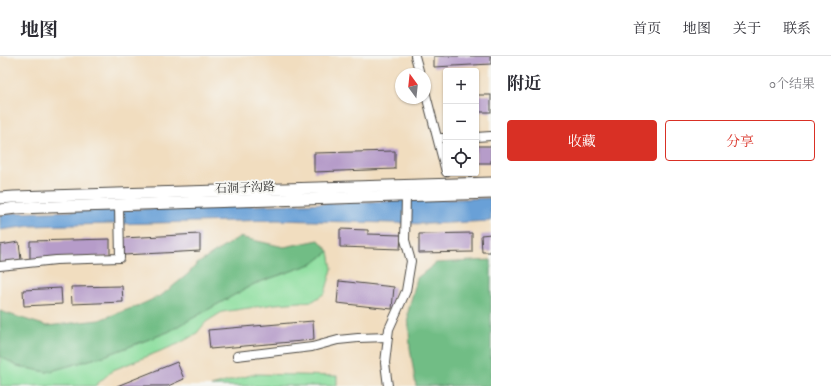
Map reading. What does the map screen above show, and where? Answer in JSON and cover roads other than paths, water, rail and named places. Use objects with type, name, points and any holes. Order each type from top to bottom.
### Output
[{"type":"main road","name":"石洞子沟路","points":[[0,198],[447,176],[491,182]]},
{"type":"main road","name":"石洞子沟路","points":[[0,210],[16,208],[119,207],[406,198],[491,193]]},
{"type":"street","points":[[415,56],[418,68]]},
{"type":"street","points":[[430,104],[442,138]]},
{"type":"street","points":[[479,137],[491,136]]},
{"type":"street","points":[[388,386],[385,363],[389,329],[406,291],[411,261],[404,240],[406,198]]},
{"type":"street","points":[[0,266],[56,260],[120,258],[119,207]]},
{"type":"street","points":[[237,356],[312,346],[338,340],[388,337]]},
{"type":"water","points":[[491,198],[491,221],[427,224],[277,220],[30,226],[0,230],[0,215],[14,213]]}]
